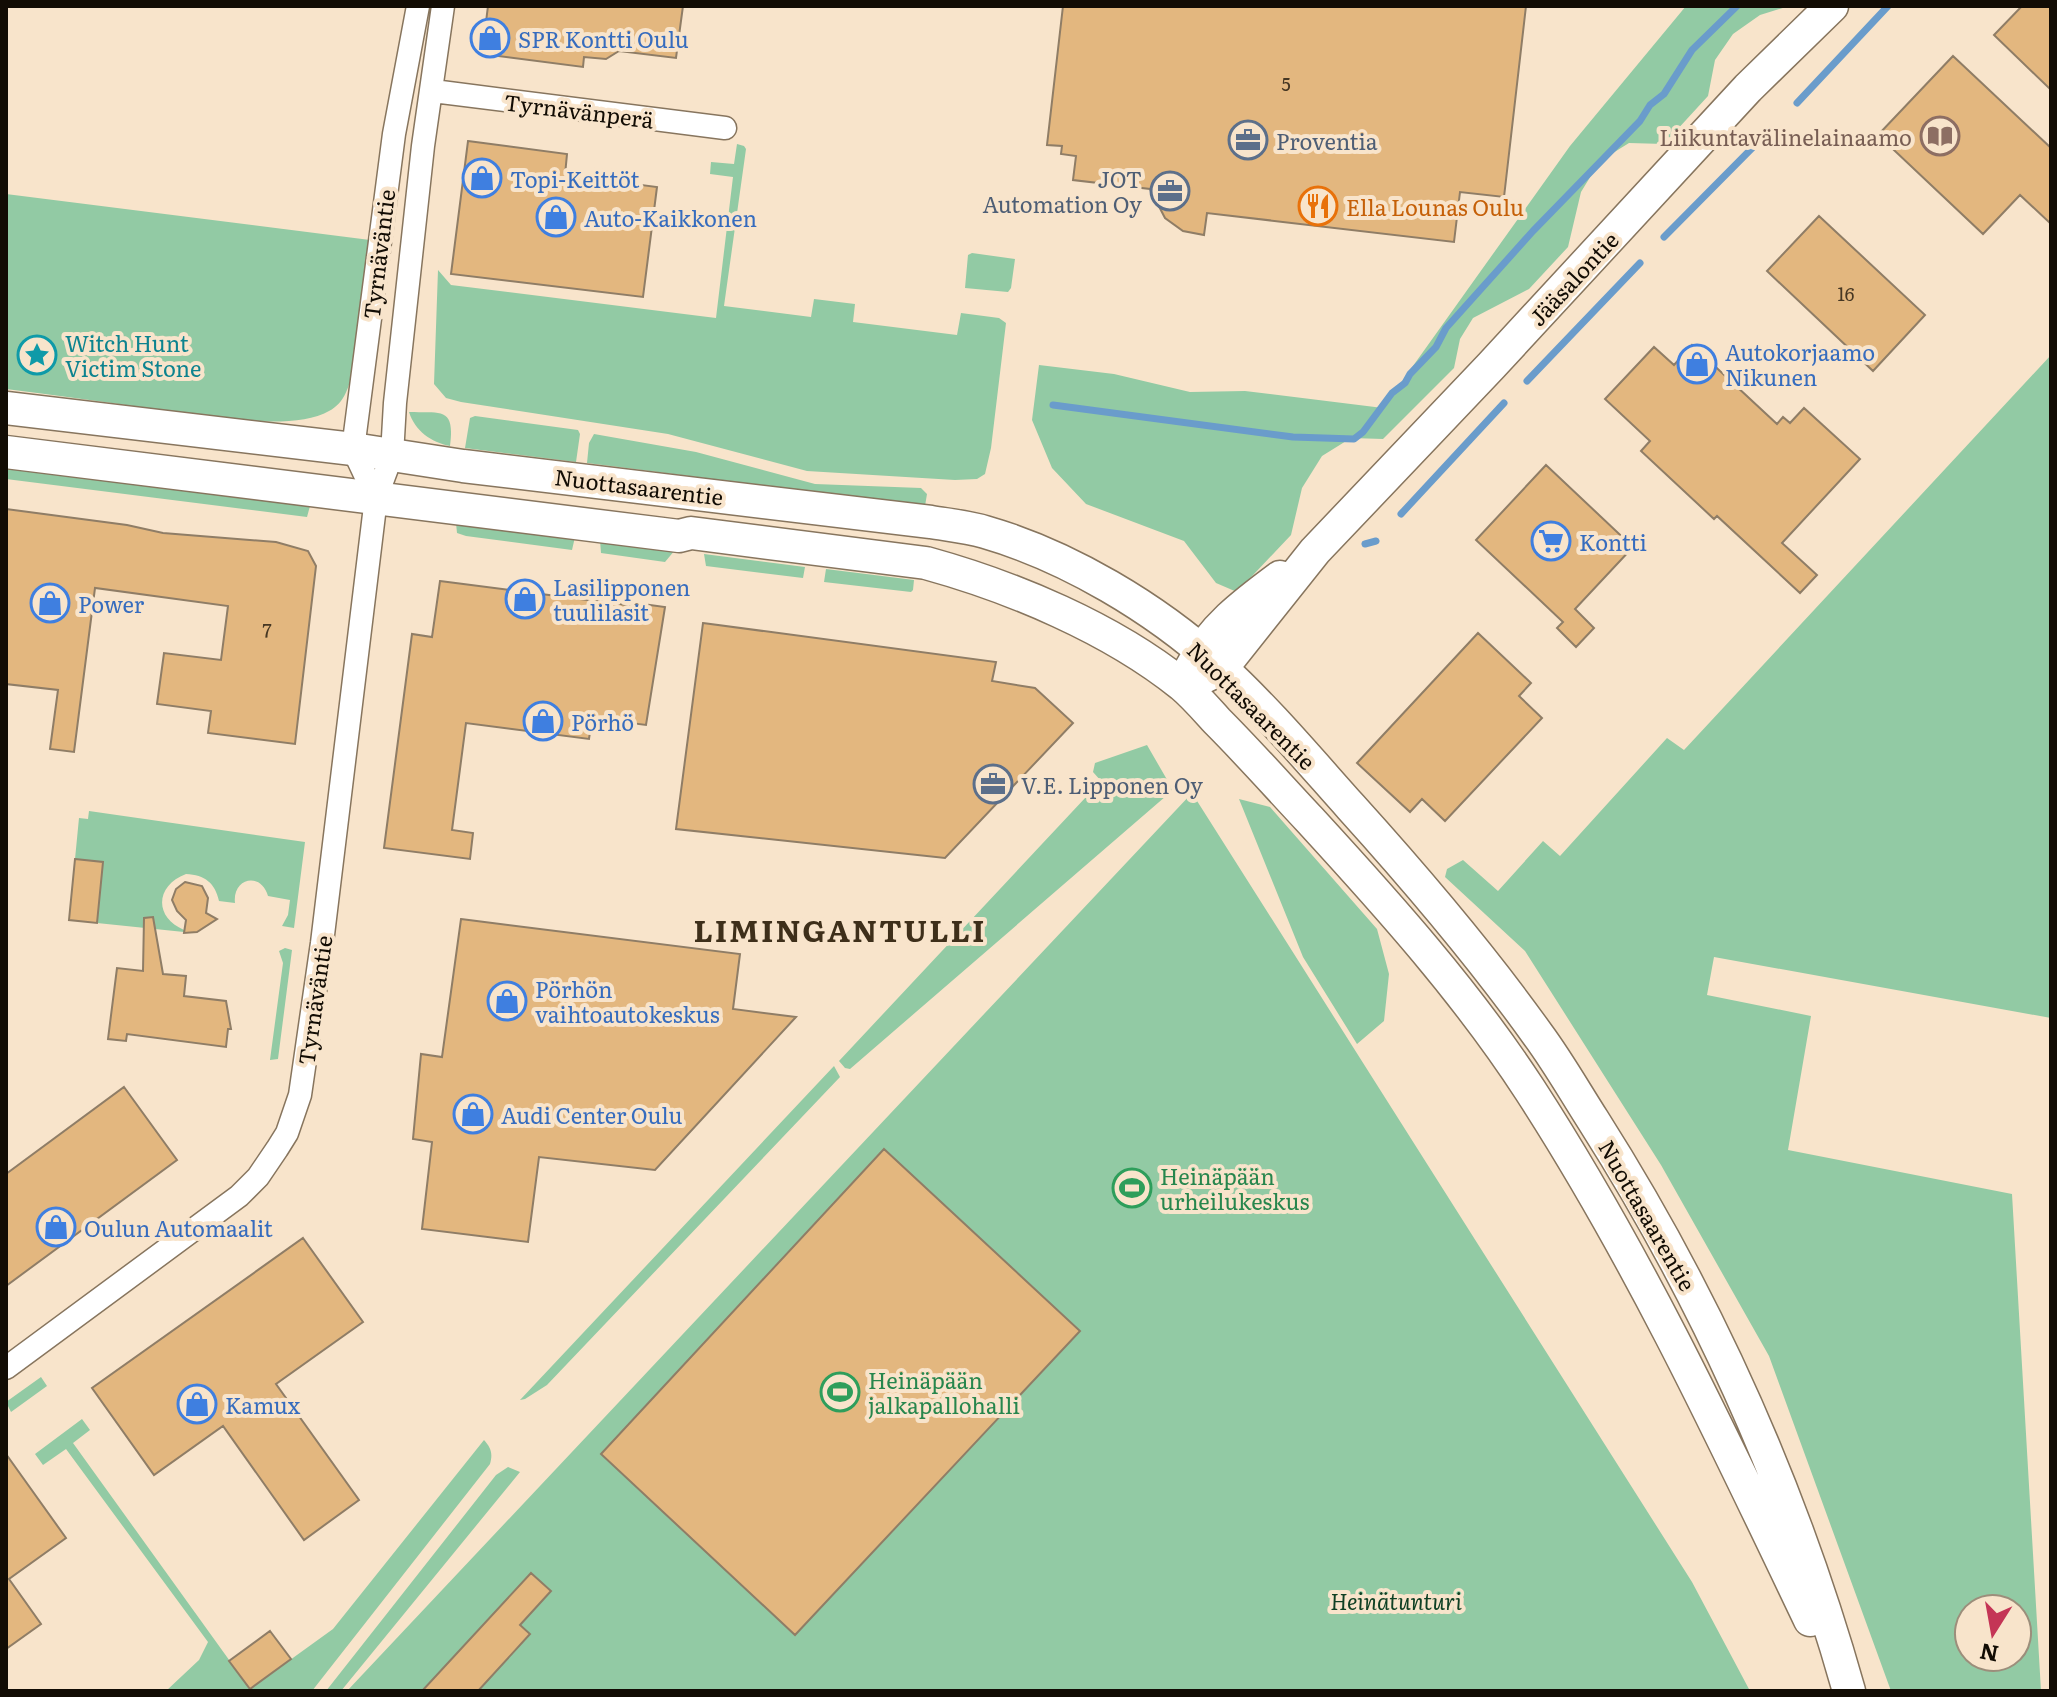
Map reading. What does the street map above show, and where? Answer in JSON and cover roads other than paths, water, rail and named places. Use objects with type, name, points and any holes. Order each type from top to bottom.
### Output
[{"type":"main road","name":"Jääsalontie","points":[[1183,686],[1437,424],[1748,88],[1832,6]]},
{"type":"main road","name":"Nuottasaarentie","points":[[6,408],[923,521],[983,532],[1033,548],[1136,600],[1211,659],[1271,718],[1427,891],[1540,1037],[1644,1201],[1712,1330],[1775,1471],[1827,1614],[1846,1691]]},
{"type":"main road","name":"Nuottasaarentie","points":[[6,452],[679,536],[691,533],[926,563],[963,573],[1066,615],[1183,686],[1324,836],[1442,971],[1529,1089],[1613,1225],[1729,1450],[1846,1691]]},
{"type":"street","name":"Tyrnäväntie","points":[[353,449],[394,134],[418,6]]},
{"type":"street","name":"Tyrnäväntie","points":[[6,1368],[239,1196],[258,1177],[292,1122],[305,1071],[376,498],[392,455],[422,162],[443,6]]},
{"type":"street","name":"Tyrnävänperä","points":[[433,91],[725,128]]},
{"type":"street","points":[[353,449],[376,498]]},
{"type":"waterway","points":[[1053,405],[1293,437],[1354,439],[1436,347],[1446,328],[1533,231],[1640,121],[1650,105],[1664,94],[1692,50],[1737,6]]},
{"type":"waterway","points":[[1797,103],[1888,6]]},
{"type":"waterway","points":[[1664,237],[1770,130]]},
{"type":"waterway","points":[[1527,381],[1640,263]]},
{"type":"waterway","points":[[1401,514],[1504,403]]},
{"type":"waterway","points":[[1365,544],[1376,541]]},
{"type":"place","name":"SPR Kontti Oulu","points":[[490,38]]},
{"type":"place","name":"Liikuntavälinelainaamo","points":[[1940,136]]},
{"type":"place","name":"Proventia","points":[[1248,140]]},
{"type":"place","name":"Topi-Keittöt","points":[[482,178]]},
{"type":"place","name":"JOT Automation Oy","points":[[1170,191]]},
{"type":"place","name":"Ella Lounas Oulu","points":[[1318,206]]},
{"type":"place","name":"Auto-Kaikkonen","points":[[556,217]]},
{"type":"place","name":"Witch Hunt Victim Stone","points":[[37,355]]},
{"type":"place","name":"Autokorjaamo Nikunen","points":[[1697,364]]},
{"type":"place","name":"Kontti","points":[[1551,541]]},
{"type":"place","name":"Lasilipponen tuulilasit","points":[[525,599]]},
{"type":"place","name":"Power","points":[[50,603]]},
{"type":"place","name":"Pörhö","points":[[543,721]]},
{"type":"place","name":"V.E. Lipponen Oy","points":[[993,784]]},
{"type":"place","name":"Pörhön vaihtoautokeskus","points":[[507,1001]]},
{"type":"place","name":"Audi Center Oulu","points":[[473,1114]]},
{"type":"place","name":"Heinäpään urheilukeskus","points":[[1132,1188]]},
{"type":"place","name":"Oulun Automaalit","points":[[56,1227]]},
{"type":"place","name":"Heinäpään jalkapallohalli","points":[[840,1392]]},
{"type":"place","name":"Kamux","points":[[197,1404]]},
{"type":"district","name":"LIMINGANTULLI","points":[[840,929]]},
{"type":"park label","name":"Heinätunturi","points":[[1396,1600]]}]
